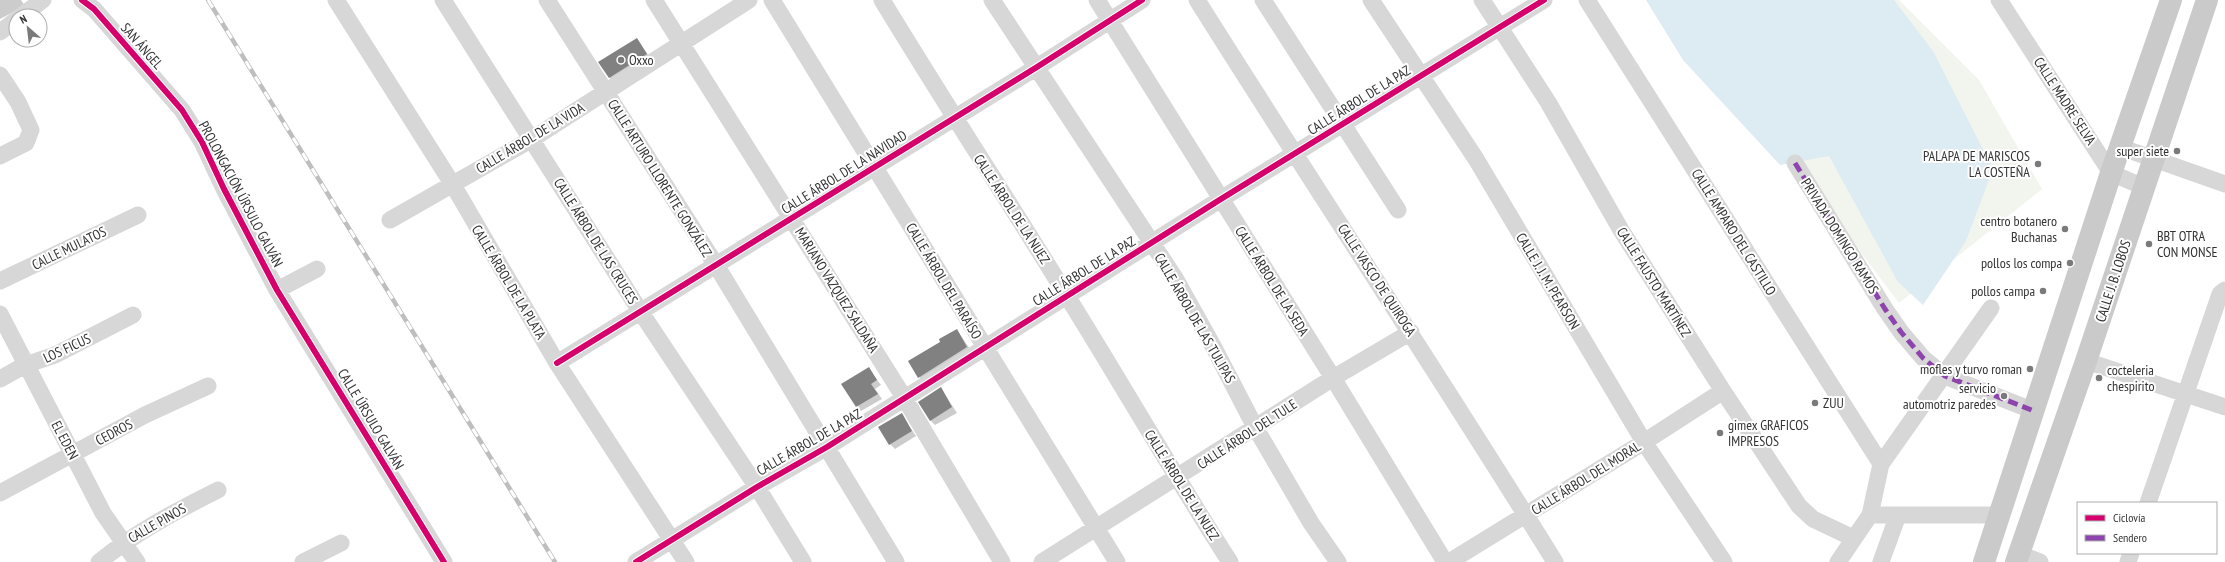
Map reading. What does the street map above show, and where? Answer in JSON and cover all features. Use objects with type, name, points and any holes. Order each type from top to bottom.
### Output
[{"type":"main road","points":[[1984,562],[2111,173],[2171,0]]},
{"type":"main road","name":"CALLE J. B. LOBOS","points":[[2017,558],[2086,362],[2207,0]]},
{"type":"street","points":[[32,8],[43,0]]},
{"type":"street","name":"SAN ÁNGEL","points":[[82,0],[94,9],[182,110]]},
{"type":"street","name":"CALLE ÁRBOL DE LA PLATA","points":[[336,0],[452,185],[557,363],[686,562]]},
{"type":"street","name":"CALLE ÁRBOL DE LAS CRUCES","points":[[443,0],[640,311],[757,487],[803,562]]},
{"type":"street","name":"CALLE ARTURO LLORENTE GONZÁLEZ","points":[[547,0],[716,265],[896,562]]},
{"type":"street","name":"MARIANO VAZQUEZ SALDAÑA","points":[[654,0],[905,399],[1002,562]]},
{"type":"street","name":"CALLE ÁRBOL DE LA VIDA","points":[[390,220],[532,139],[749,0]]},
{"type":"street","name":"CALLE ÁRBOL DEL PARAÍSO","points":[[772,0],[1117,562]]},
{"type":"street","name":"CALLE ÁRBOL DE LA NUEZ","points":[[882,0],[953,117],[1067,296],[1176,479],[1230,562]]},
{"type":"street","name":"CALLE ÁRBOL DE LAS TULIPAS","points":[[992,0],[1152,243],[1213,346],[1255,427],[1312,523],[1338,562]]},
{"type":"street","name":"CALLE ÁRBOL DE LA SEDA","points":[[1097,0],[1334,378],[1446,562]]},
{"type":"street","name":"CALLE ÁRBOL DE LA NAVIDAD","points":[[557,363],[792,219],[953,117],[1037,67],[1142,0]]},
{"type":"street","name":"CALLE VASCO DE QUIROGA","points":[[1197,0],[1294,155],[1411,332],[1555,562]]},
{"type":"street","points":[[1263,0],[1398,210]]},
{"type":"street","name":"CALLE J. J. M. PEARSON","points":[[1371,0],[1476,160],[1644,442],[1724,562]]},
{"type":"street","name":"CALLE FAUSTO MARTÍNEZ","points":[[1482,0],[1548,102],[1621,230],[1722,391],[1799,506],[1813,519],[1854,538]]},
{"type":"street","name":"CALLE ÁRBOL DE LA PAZ","points":[[636,562],[757,487],[827,447],[905,399],[1221,199],[1544,0]]},
{"type":"street","name":"CALLE AMPARO DEL CASTILLO","points":[[1587,0],[1881,464]]},
{"type":"street","name":"CALLE MADRE SELVA","points":[[1999,0],[2111,173]]},
{"type":"street","points":[[0,75],[18,102],[31,130],[26,143],[0,156]]},
{"type":"street","name":"PROLONGACIÓN ÚRSULO GALVÁN","points":[[182,110],[202,142],[224,189],[277,290]]},
{"type":"street","points":[[2120,147],[2225,184]]},
{"type":"street","name":"PRIVADA DOMINGO RAMOS","points":[[1794,163],[1885,309],[1901,332],[1923,358],[1945,376],[2034,411]]},
{"type":"street","points":[[2111,173],[2144,187]]},
{"type":"street","name":"CALLE MULATOS","points":[[0,281],[138,215]]},
{"type":"street","points":[[277,290],[317,269]]},
{"type":"street","name":"CALLE ÚRSULO GALVÁN","points":[[277,290],[444,562]]},
{"type":"street","points":[[2148,502],[2220,294],[2225,290]]},
{"type":"street","points":[[1838,562],[1870,515],[1881,464],[1945,376],[1991,308]]},
{"type":"street","name":"EL EDEN","points":[[0,314],[103,513],[137,562]]},
{"type":"street","name":"LOS FICUS","points":[[0,379],[26,366],[54,355],[133,315]]},
{"type":"street","name":"CALLE ÁRBOL DEL TULE","points":[[1042,562],[1176,479],[1255,427],[1411,332]]},
{"type":"street","points":[[2086,362],[2225,407]]},
{"type":"street","name":"CEDROS","points":[[0,493],[145,415],[208,386]]},
{"type":"street","name":"CALLE ÁRBOL DEL MORAL","points":[[1449,562],[1644,442],[1722,391]]},
{"type":"street","name":"CALLE PINOS","points":[[99,562],[124,542],[167,516],[218,490]]},
{"type":"street","points":[[1870,515],[2000,515]]},
{"type":"street","points":[[1881,562],[1898,515]]},
{"type":"street","points":[[302,562],[341,543]]},
{"type":"street","points":[[2017,558],[2040,562]]},
{"type":"shaded area","points":[[1646,0],[1894,0],[1933,51],[1993,169],[1966,241],[1923,305],[1898,282],[1829,156],[1780,165],[1683,60]]},
{"type":"shaded area","points":[[1652,0],[1899,0],[1979,80],[2042,189],[1899,303],[1810,185]]},
{"type":"building","name":"Oxxo","points":[[637,38],[647,54],[609,78],[598,62]]},
{"type":"building","points":[[957,329],[967,347],[918,378],[908,361],[940,342],[939,339]]},
{"type":"building","points":[[869,367],[877,380],[871,384],[878,394],[856,407],[841,384]]},
{"type":"building","points":[[941,387],[952,407],[930,421],[918,402]]},
{"type":"building","points":[[902,413],[912,431],[889,445],[878,427]]},
{"type":"railway","points":[[208,0],[555,562]]},
{"type":"marked path","points":[[1795,163],[1885,309],[1901,332],[1923,358],[1945,376],[2034,411]]},
{"type":"cycle path","points":[[82,0],[94,9],[182,110],[202,142],[224,189],[277,290],[444,562]]},
{"type":"cycle path","points":[[557,363],[1037,67],[1142,0]]},
{"type":"cycle path","points":[[636,562],[757,487],[827,447],[1221,199],[1544,0]]},
{"type":"place","name":"Oxxo","points":[[621,60]]},
{"type":"place","name":"super siete","points":[[2177,151]]},
{"type":"place","name":"PALAPA DE MARISCOS LA COSTEÑA","points":[[2038,164]]},
{"type":"place","name":"centro botanero Buchanas","points":[[2065,229]]},
{"type":"place","name":"BBT OTRA CON MONSE","points":[[2149,244]]},
{"type":"place","name":"pollos los compa","points":[[2070,263]]},
{"type":"place","name":"pollos campa","points":[[2043,291]]},
{"type":"place","name":"mofles y turvo roman","points":[[2030,369]]},
{"type":"place","name":"cocteleria chespirito","points":[[2099,378]]},
{"type":"place","name":"servicio automotriz paredes","points":[[2004,396]]},
{"type":"place","name":"ZUU","points":[[1815,403]]},
{"type":"place","name":"gimex GRAFICOS IMPRESOS","points":[[1720,433]]}]
